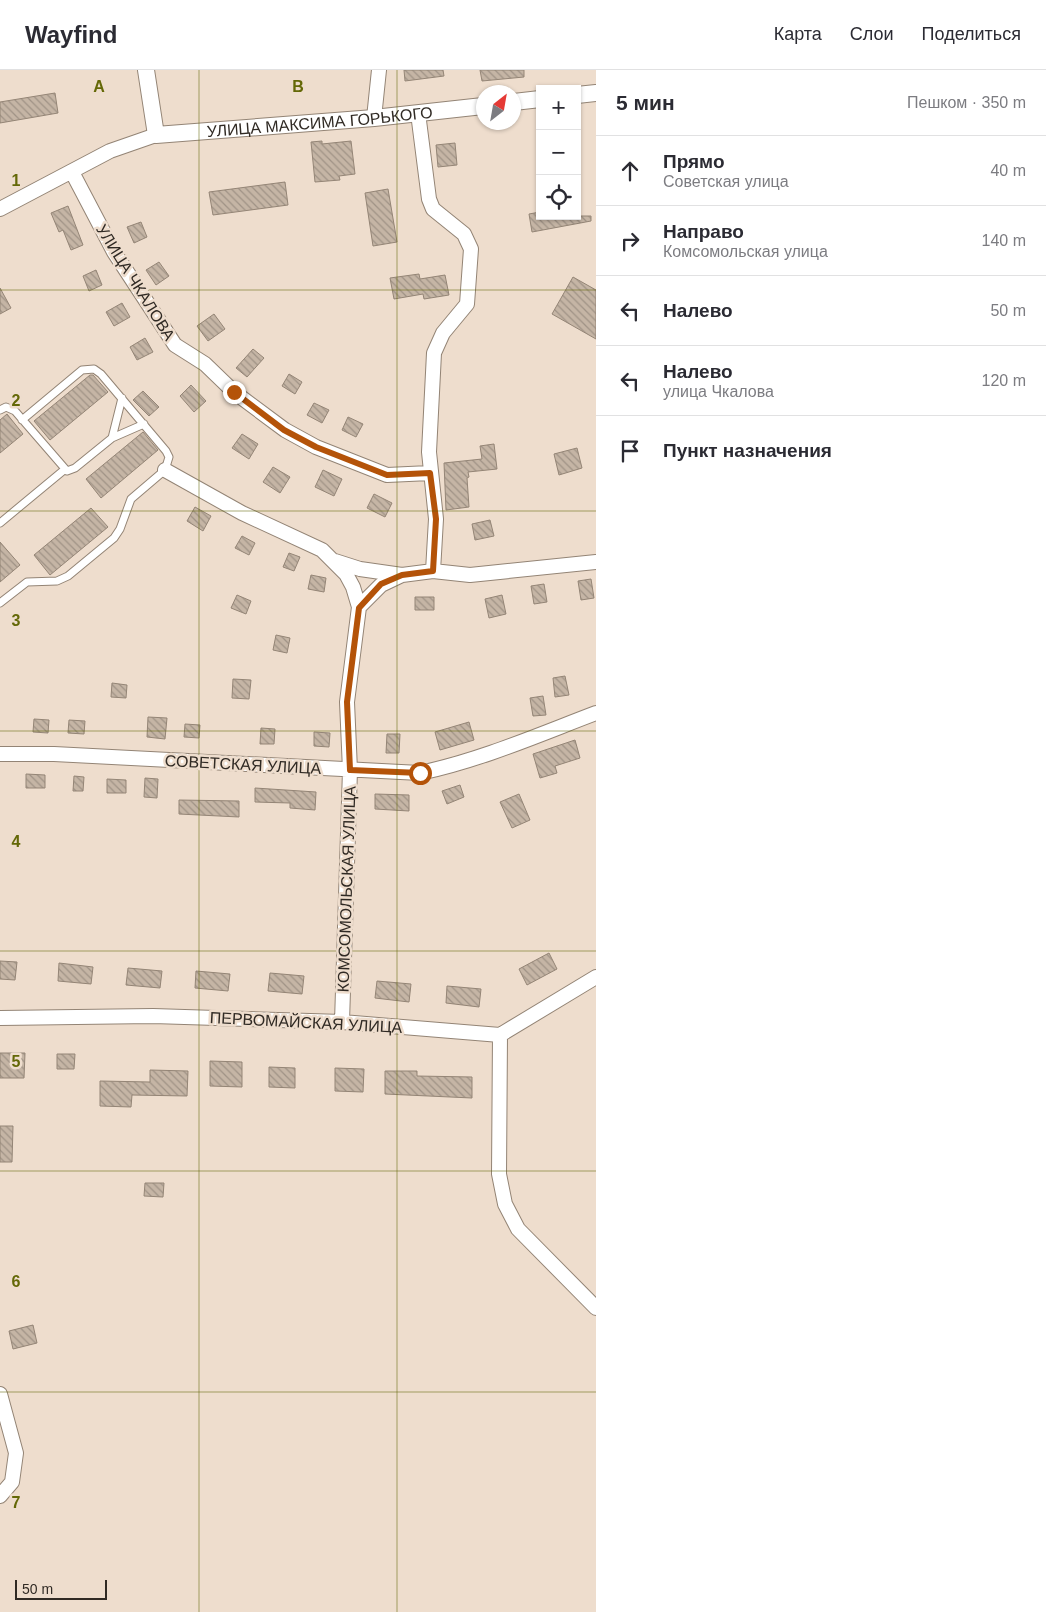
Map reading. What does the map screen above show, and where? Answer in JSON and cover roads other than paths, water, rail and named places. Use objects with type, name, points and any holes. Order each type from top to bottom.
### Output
[{"type":"street","points":[[0,209],[110,151],[156,135],[146,70]]},
{"type":"street","points":[[374,118],[379,70]]},
{"type":"street","points":[[581,95],[596,93]]},
{"type":"street","points":[[521,101],[536,100]]},
{"type":"street","name":"УЛИЦА МАКСИМА ГОРЬКОГО","points":[[156,135],[374,118],[476,107]]},
{"type":"street","points":[[418,113],[429,199],[433,209],[464,234],[471,249],[467,304],[443,333],[434,353],[429,452],[436,519],[433,571]]},
{"type":"street","name":"УЛИЦА ЧКАЛОВА","points":[[72,172],[114,252],[175,345],[205,364],[234,392],[284,430],[316,447],[387,475],[430,473]]},
{"type":"street","name":"КОМСОМОЛЬСКАЯ УЛИЦА","points":[[165,470],[242,514],[322,550],[334,560],[353,587],[359,608],[347,702],[350,770],[342,1022]]},
{"type":"street","name":"КОМСОМОЛЬСКАЯ УЛИЦА","points":[[334,560],[360,568],[402,575]]},
{"type":"street","name":"КОМСОМОЛЬСКАЯ УЛИЦА","points":[[359,608],[381,584],[402,575],[433,571],[470,575],[596,562]]},
{"type":"street","name":"СОВЕТСКАЯ УЛИЦА","points":[[0,754],[54,754],[420,773],[448,767],[596,713]]},
{"type":"street","points":[[596,977],[500,1035],[499,1174],[505,1204],[518,1229],[596,1308]]},
{"type":"street","name":"ПЕРВОМАЙСКАЯ УЛИЦА","points":[[0,1018],[153,1016],[342,1022],[500,1035]]},
{"type":"street","points":[[0,1394],[16,1453],[12,1482],[0,1496]]},
{"type":"lane","points":[[0,603],[27,582],[57,581],[68,576],[114,538],[122,524],[131,499],[165,470],[168,457],[144,424],[101,374],[87,369],[82,370],[22,420]]},
{"type":"lane","points":[[112,438],[122,398]]},
{"type":"lane","points":[[0,410],[6,407],[12,409],[64,470]]},
{"type":"lane","points":[[0,522],[64,470],[72,470],[112,438],[144,424]]}]
